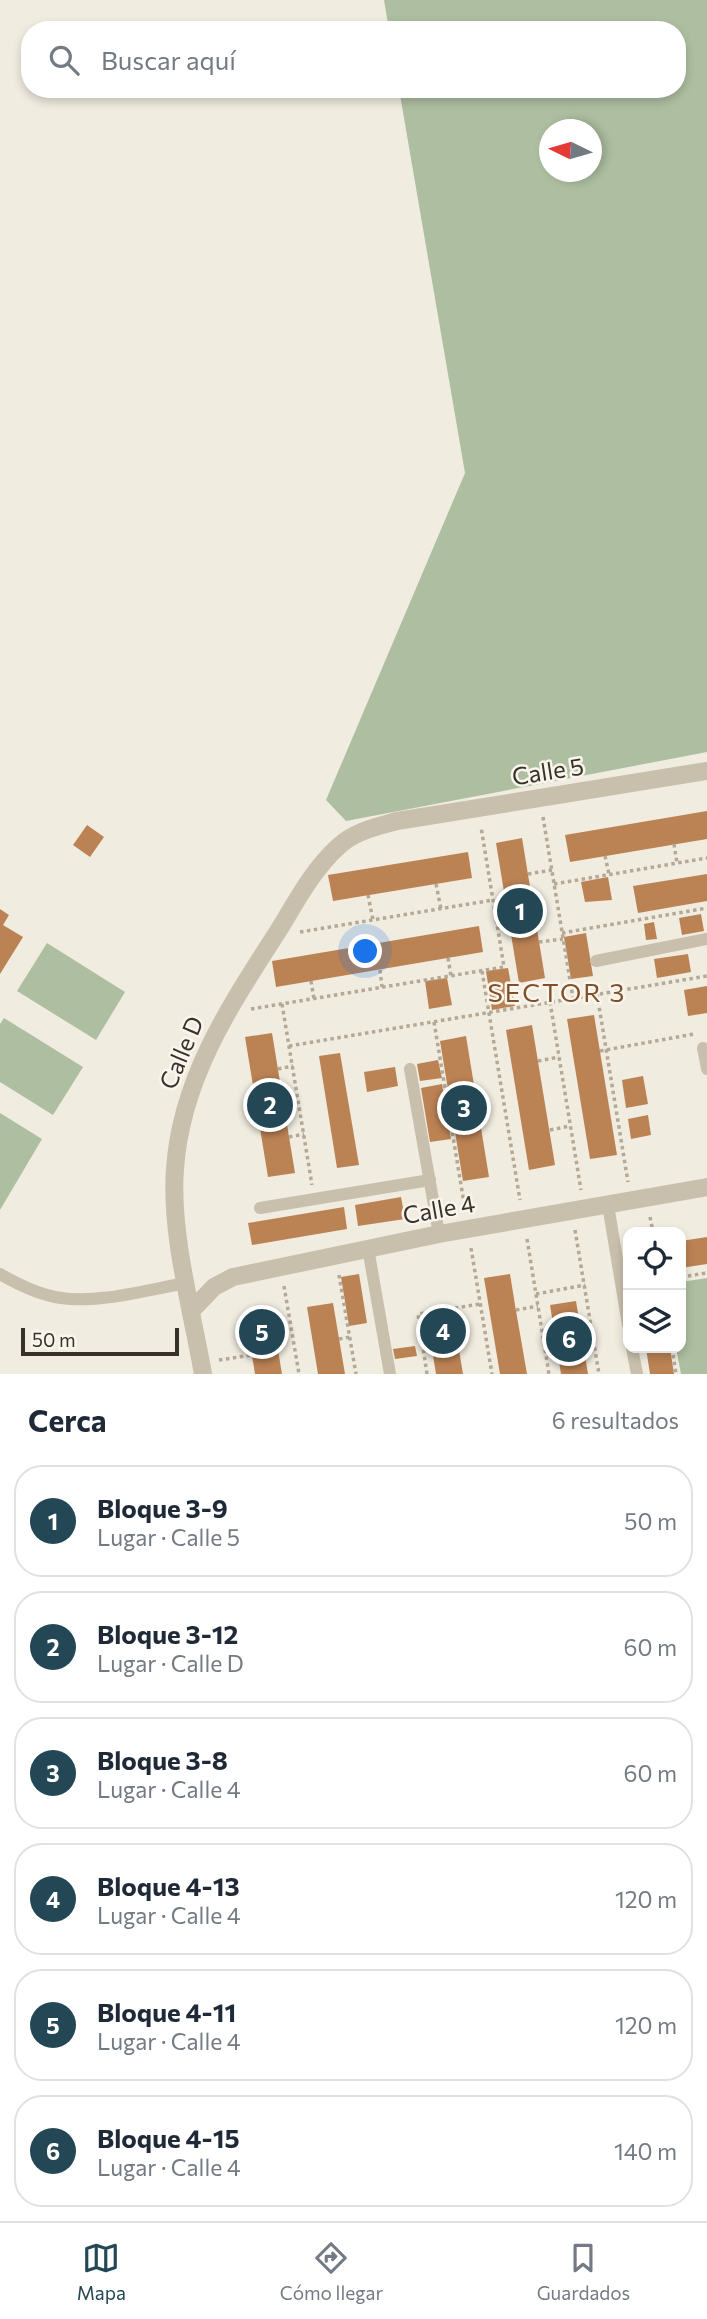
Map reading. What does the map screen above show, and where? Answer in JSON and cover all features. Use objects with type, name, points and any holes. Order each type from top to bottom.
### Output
[{"type":"street","name":"Calle 5","points":[[397,821],[707,771]]},
{"type":"street","name":"Calle D","points":[[202,1368],[173,1196],[179,1131],[188,1097],[226,1014],[322,863],[339,846],[361,832],[397,821]]},
{"type":"street","name":"Calle 4","points":[[192,1310],[220,1283],[233,1277],[439,1234],[707,1187]]},
{"type":"lane","points":[[596,961],[707,939]]},
{"type":"lane","points":[[703,1048],[707,1069]]},
{"type":"lane","points":[[410,1069],[439,1234]]},
{"type":"lane","points":[[260,1208],[430,1180]]},
{"type":"lane","points":[[608,1205],[623,1295]]},
{"type":"lane","points":[[368,1248],[390,1374]]},
{"type":"lane","points":[[0,1274],[37,1293],[61,1298],[102,1297],[187,1283]]},
{"type":"lane","points":[[633,1353],[636,1374]]},
{"type":"path","points":[[540,798],[573,998]]},
{"type":"path","points":[[226,1014],[504,967],[478,807]]},
{"type":"path","points":[[674,844],[677,863]]},
{"type":"path","points":[[605,856],[609,874]]},
{"type":"path","points":[[554,884],[707,858]]},
{"type":"path","points":[[528,874],[552,870]]},
{"type":"path","points":[[436,884],[440,909]]},
{"type":"path","points":[[368,895],[373,920]]},
{"type":"path","points":[[274,937],[493,900]]},
{"type":"path","points":[[673,907],[675,914]]},
{"type":"path","points":[[562,933],[707,908]]},
{"type":"path","points":[[539,942],[563,939]]},
{"type":"path","points":[[448,958],[451,976]]},
{"type":"path","points":[[380,970],[382,987]]},
{"type":"path","points":[[482,971],[549,1374]]},
{"type":"path","points":[[289,1046],[707,976]]},
{"type":"path","points":[[312,981],[314,999]]},
{"type":"path","points":[[597,994],[631,1200]]},
{"type":"path","points":[[550,1002],[570,1126],[585,1285],[599,1374]]},
{"type":"path","points":[[282,1004],[314,1199]]},
{"type":"path","points":[[434,1022],[492,1374]]},
{"type":"path","points":[[600,1051],[694,1034]]},
{"type":"path","points":[[538,1061],[559,1057]]},
{"type":"path","points":[[278,1069],[293,1066]]},
{"type":"path","points":[[611,1119],[617,1118]]},
{"type":"path","points":[[550,1130],[570,1126]]},
{"type":"path","points":[[289,1137],[304,1134]]},
{"type":"path","points":[[336,1255],[356,1374]]},
{"type":"path","points":[[281,1267],[299,1374]]},
{"type":"path","points":[[686,1276],[707,1273]]},
{"type":"path","points":[[536,1294],[585,1285]]},
{"type":"path","points":[[427,1374],[418,1314],[480,1304]]},
{"type":"path","points":[[516,1310],[538,1306]]},
{"type":"path","points":[[582,1336],[593,1335]]},
{"type":"path","points":[[339,1339],[350,1337]]},
{"type":"path","points":[[673,1353],[676,1374]]},
{"type":"path","points":[[424,1355],[433,1354]]},
{"type":"path","points":[[202,1368],[252,1355]]},
{"type":"green space","points":[[384,0],[707,0],[707,752],[346,821],[326,800],[465,473],[401,98],[686,98],[686,21],[388,21]]},
{"type":"green space","points":[[47,943],[125,992],[96,1040],[17,991]]},
{"type":"green space","points":[[4,1018],[83,1067],[53,1115],[0,1082],[0,1024]]},
{"type":"green space","points":[[0,1113],[42,1139],[0,1210]]},
{"type":"green space","points":[[707,1278],[707,1374],[681,1374],[677,1353],[686,1353],[686,1281]]},
{"type":"building","points":[[707,811],[707,839],[570,862],[565,835]]},
{"type":"building","points":[[87,825],[104,837],[90,857],[73,845]]},
{"type":"building","points":[[522,838],[545,978],[519,983],[496,843]]},
{"type":"building","points":[[468,852],[472,878],[333,901],[328,875]]},
{"type":"building","points":[[707,874],[707,901],[638,913],[633,886]]},
{"type":"building","points":[[608,877],[612,900],[585,902],[581,882]]},
{"type":"building","points":[[0,909],[9,915],[3,925],[23,937],[0,974]]},
{"type":"building","points":[[701,914],[704,931],[682,935],[679,918]]},
{"type":"building","points":[[654,922],[657,939],[646,940],[644,924]]},
{"type":"building","points":[[479,926],[483,952],[276,987],[272,961]]},
{"type":"building","points":[[586,933],[593,976],[571,979],[564,937]]},
{"type":"building","points":[[688,954],[691,972],[657,978],[654,959]]},
{"type":"building","points":[[508,968],[515,1006],[492,1010],[486,971]]},
{"type":"building","points":[[447,978],[452,1005],[429,1009],[425,981]]},
{"type":"building","points":[[707,986],[707,1013],[688,1016],[684,990]]},
{"type":"building","points":[[594,1015],[617,1155],[590,1159],[567,1019]]},
{"type":"building","points":[[532,1025],[555,1165],[529,1170],[506,1030]]},
{"type":"building","points":[[272,1033],[295,1173],[268,1177],[245,1037]]},
{"type":"building","points":[[466,1036],[489,1177],[463,1181],[440,1041]]},
{"type":"building","points":[[340,1053],[359,1165],[337,1168],[319,1056]]},
{"type":"building","points":[[438,1060],[442,1078],[420,1081],[417,1064]]},
{"type":"building","points":[[395,1067],[398,1086],[367,1092],[364,1072]]},
{"type":"building","points":[[643,1076],[648,1104],[626,1108],[622,1080]]},
{"type":"building","points":[[442,1084],[451,1139],[430,1142],[421,1088]]},
{"type":"building","points":[[648,1115],[651,1135],[631,1139],[628,1119]]},
{"type":"building","points":[[401,1197],[405,1219],[358,1226],[355,1205]]},
{"type":"building","points":[[344,1207],[347,1229],[252,1245],[248,1223]]},
{"type":"building","points":[[707,1237],[707,1264],[686,1267],[686,1240]]},
{"type":"building","points":[[359,1274],[367,1323],[349,1326],[341,1277]]},
{"type":"building","points":[[510,1274],[527,1374],[500,1374],[484,1278]]},
{"type":"building","points":[[576,1301],[588,1374],[561,1374],[550,1305]]},
{"type":"building","points":[[333,1303],[345,1374],[318,1374],[307,1307]]},
{"type":"building","points":[[272,1314],[282,1374],[255,1374],[246,1319]]},
{"type":"building","points":[[453,1314],[463,1374],[436,1374],[427,1318]]},
{"type":"building","points":[[415,1346],[417,1356],[395,1359],[393,1349]]},
{"type":"building","points":[[647,1353],[671,1353],[674,1374],[650,1374]]},
{"type":"place","name":"Bloque 3-9","points":[[520,911]]},
{"type":"place","name":"Bloque 3-12","points":[[270,1105]]},
{"type":"place","name":"Bloque 3-8","points":[[464,1108]]},
{"type":"place","name":"Bloque 4-13","points":[[443,1331]]},
{"type":"place","name":"Bloque 4-11","points":[[262,1332]]},
{"type":"place","name":"Bloque 4-15","points":[[569,1339]]},
{"type":"district","name":"SECTOR 3","points":[[557,993]]}]
